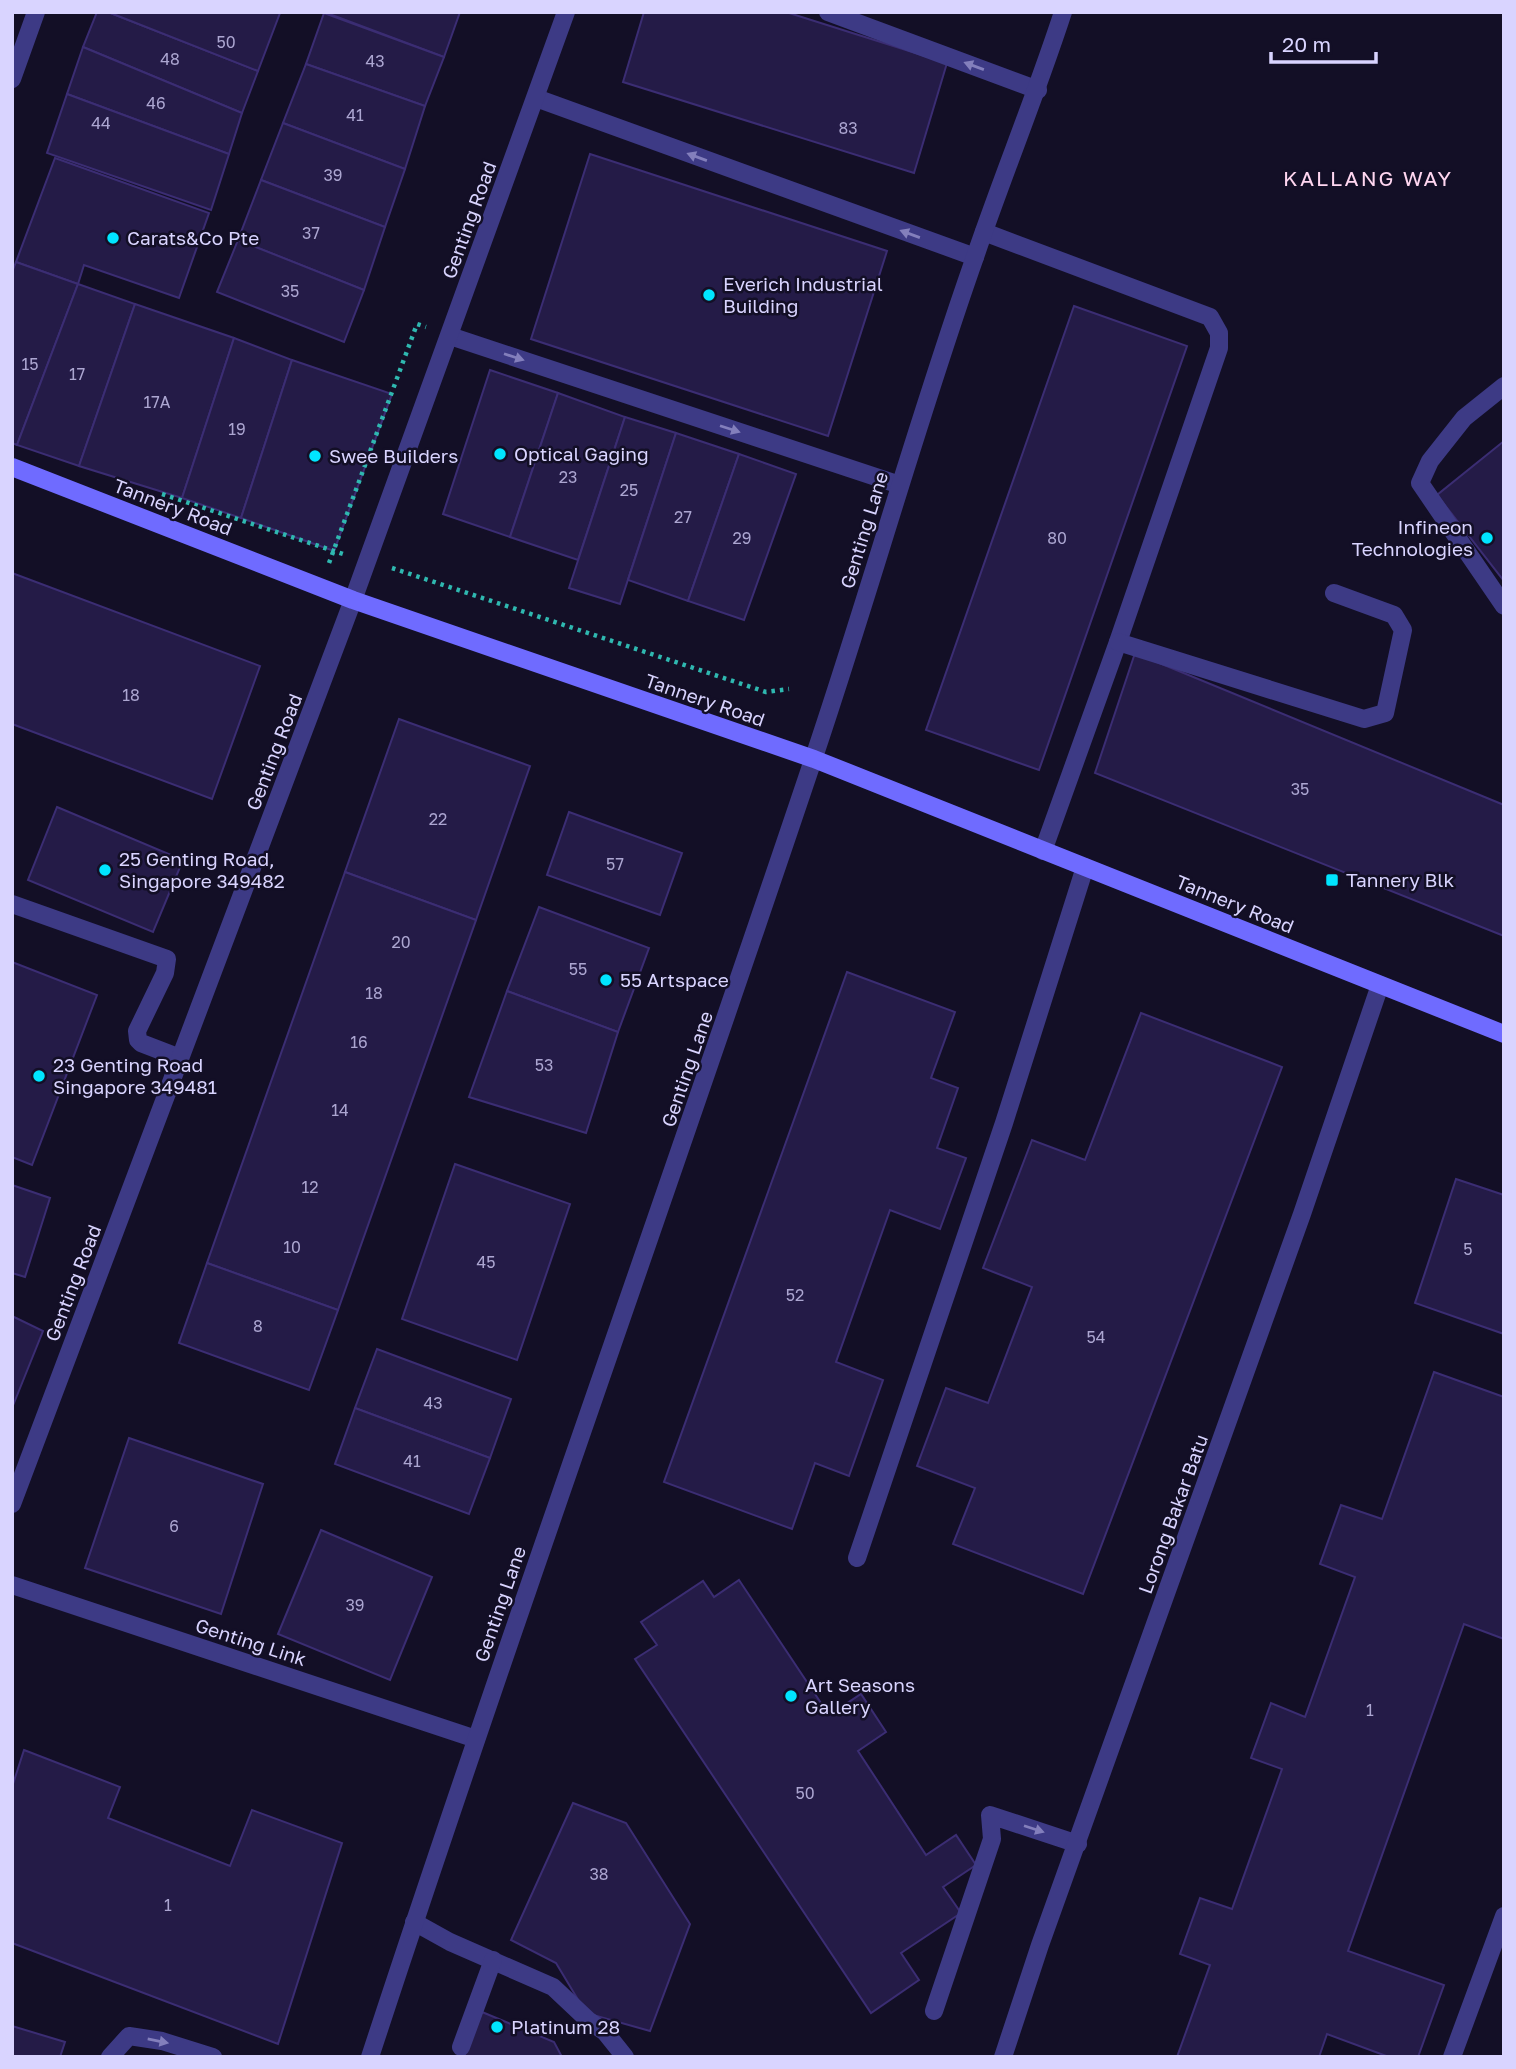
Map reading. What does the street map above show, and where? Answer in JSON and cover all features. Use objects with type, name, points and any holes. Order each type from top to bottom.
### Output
[{"type":"street","points":[[12,79],[36,12]]},
{"type":"street","name":"Genting Road","points":[[12,1504],[353,600],[566,12]]},
{"type":"street","points":[[828,12],[1038,90]]},
{"type":"street","name":"Genting Lane","points":[[370,2057],[476,1739],[694,1114],[814,759],[975,257],[1038,90],[1063,12]]},
{"type":"street","points":[[536,98],[975,257]]},
{"type":"street","points":[[984,232],[1210,317],[1219,333],[1219,348],[1043,850]]},
{"type":"street","points":[[450,336],[900,485]]},
{"type":"street","points":[[1504,386],[1464,418],[1430,461],[1420,483],[1504,607]]},
{"type":"street","name":"Tannery Road","points":[[12,467],[353,600],[814,759],[1380,985]]},
{"type":"street","points":[[1118,642],[1364,719],[1384,713],[1403,630],[1394,615],[1334,593]]},
{"type":"street","points":[[857,1558],[1000,1137],[1085,867]]},
{"type":"street","points":[[12,904],[167,959],[165,972],[137,1035],[141,1043],[180,1058]]},
{"type":"street","points":[[1380,985],[1504,1034]]},
{"type":"street","name":"Lorong Bakar Batu","points":[[1003,2057],[1040,1945],[1302,1214],[1380,985]]},
{"type":"street","name":"Genting Link","points":[[12,1585],[476,1739]]},
{"type":"street","points":[[934,2011],[992,1839],[990,1815],[1078,1843]]},
{"type":"street","points":[[1452,2057],[1504,1916]]},
{"type":"street","points":[[414,1922],[450,1942],[553,1987],[605,2032],[625,2057]]},
{"type":"street","points":[[461,2047],[493,1960]]},
{"type":"street","points":[[110,2057],[129,2036],[162,2041],[214,2057]]},
{"type":"path","points":[[320,587],[417,324],[450,336]]},
{"type":"path","points":[[154,492],[766,692],[789,689]]},
{"type":"building","points":[[97,12],[108,12],[258,71],[242,113],[83,47]]},
{"type":"building","points":[[108,12],[278,12],[280,13],[258,71]]},
{"type":"building","points":[[324,12],[460,12],[444,57]]},
{"type":"building","points":[[644,12],[786,12],[947,63],[914,173],[623,82]]},
{"type":"building","points":[[324,13],[444,57],[425,106],[306,64]]},
{"type":"building","points":[[83,47],[242,113],[229,154],[67,94]]},
{"type":"building","points":[[306,64],[425,106],[405,169],[283,123]]},
{"type":"building","points":[[67,94],[229,154],[211,210],[47,153]]},
{"type":"building","points":[[283,123],[405,169],[385,227],[261,180]]},
{"type":"building","name":"Everich Industrial Building","points":[[590,154],[887,251],[828,436],[531,339]]},
{"type":"building","name":"Carats&Co Pte","points":[[55,158],[209,213],[179,298],[84,265],[78,284],[16,262]]},
{"type":"building","points":[[261,180],[385,227],[364,290],[238,240]]},
{"type":"building","points":[[238,240],[364,290],[344,342],[217,292]]},
{"type":"building","points":[[16,262],[78,284],[17,445],[12,443],[12,272]]},
{"type":"building","points":[[78,284],[135,304],[79,466],[17,445]]},
{"type":"building","points":[[135,304],[234,338],[182,498],[79,466]]},
{"type":"building","points":[[1074,306],[1187,346],[1039,770],[926,730]]},
{"type":"building","points":[[234,338],[292,360],[241,518],[182,498]]},
{"type":"building","name":"Swee Builders","points":[[292,360],[392,394],[334,551],[241,518]]},
{"type":"building","name":"Optical Gaging","points":[[490,370],[558,393],[510,537],[443,514]]},
{"type":"building","points":[[558,393],[625,417],[578,560],[510,537]]},
{"type":"building","points":[[625,417],[676,433],[620,604],[569,588]]},
{"type":"building","points":[[676,433],[739,454],[688,601],[628,580]]},
{"type":"building","name":"Infineon Technologies","points":[[1504,441],[1504,581],[1437,495]]},
{"type":"building","points":[[739,454],[796,474],[744,620],[688,601]]},
{"type":"building","points":[[12,573],[260,666],[212,799],[12,724]]},
{"type":"building","points":[[1135,653],[1504,805],[1504,936],[1095,773]]},
{"type":"building","points":[[399,719],[530,766],[476,920],[345,872]]},
{"type":"building","name":"25 Genting Road, Singapore 349482","points":[[57,807],[183,860],[153,932],[28,880]]},
{"type":"building","points":[[569,812],[682,853],[660,915],[547,875]]},
{"type":"building","points":[[345,872],[476,920],[338,1310],[207,1263]]},
{"type":"building","points":[[539,907],[649,948],[618,1032],[507,991]]},
{"type":"building","name":"23 Genting Road Singapore 349481","points":[[12,962],[97,995],[32,1165],[12,1157]]},
{"type":"building","points":[[847,972],[955,1012],[931,1078],[958,1088],[937,1148],[966,1158],[940,1229],[890,1210],[836,1362],[883,1380],[849,1476],[815,1463],[792,1529],[664,1482]]},
{"type":"building","points":[[507,991],[618,1032],[586,1133],[469,1097]]},
{"type":"building","points":[[1141,1013],[1282,1067],[1083,1594],[953,1544],[975,1488],[917,1466],[946,1388],[988,1403],[1032,1287],[983,1268],[1032,1140],[1085,1160]]},
{"type":"building","points":[[455,1164],[570,1204],[517,1360],[402,1319]]},
{"type":"building","points":[[1456,1179],[1504,1195],[1504,1334],[1415,1303]]},
{"type":"building","points":[[12,1185],[50,1198],[25,1277],[12,1273]]},
{"type":"building","points":[[207,1263],[338,1310],[309,1390],[179,1343]]},
{"type":"building","points":[[12,1316],[43,1331],[12,1408]]},
{"type":"building","points":[[377,1349],[511,1399],[490,1458],[355,1408]]},
{"type":"building","points":[[1434,1372],[1504,1397],[1504,1639],[1464,1624],[1348,1951],[1444,1985],[1418,2057],[1389,2057],[1327,2034],[1319,2057],[1177,2057],[1210,1965],[1180,1954],[1200,1898],[1232,1909],[1282,1769],[1251,1758],[1271,1703],[1305,1717],[1355,1577],[1320,1564],[1341,1505],[1382,1519]]},
{"type":"building","points":[[355,1408],[490,1458],[469,1514],[335,1464]]},
{"type":"building","points":[[129,1438],[263,1484],[221,1614],[85,1568]]},
{"type":"building","points":[[321,1530],[432,1577],[390,1680],[278,1634]]},
{"type":"building","points":[[739,1580],[829,1715],[861,1694],[886,1732],[858,1751],[926,1855],[956,1835],[976,1865],[943,1887],[961,1913],[901,1953],[919,1980],[871,2013],[635,1659],[657,1645],[641,1622],[703,1581],[714,1597]]},
{"type":"building","points":[[24,1750],[120,1787],[108,1818],[230,1866],[252,1810],[342,1843],[278,2044],[12,1943],[12,1787]]},
{"type":"building","points":[[573,1803],[626,1823],[690,1924],[650,2031],[586,2013],[556,1963],[511,1940]]},
{"type":"building","name":"Platinum 28","points":[[482,2012],[554,2042],[562,2057],[464,2057]]},
{"type":"building","points":[[12,2026],[65,2042],[60,2057],[12,2057]]},
{"type":"place","name":"Carats&Co Pte","points":[[113,238]]},
{"type":"place","name":"Everich Industrial Building","points":[[709,295]]},
{"type":"place","name":"Optical Gaging","points":[[500,454]]},
{"type":"place","name":"Swee Builders","points":[[315,456]]},
{"type":"place","name":"Infineon Technologies","points":[[1487,538]]},
{"type":"place","name":"25 Genting Road, Singapore 349482","points":[[105,870]]},
{"type":"place","name":"Tannery Blk","points":[[1332,880]]},
{"type":"place","name":"55 Artspace","points":[[606,980]]},
{"type":"place","name":"23 Genting Road Singapore 349481","points":[[39,1076]]},
{"type":"place","name":"Art Seasons Gallery","points":[[791,1696]]},
{"type":"place","name":"Platinum 28","points":[[497,2027]]},
{"type":"district","name":"KALLANG WAY","points":[[1368,179]]}]
